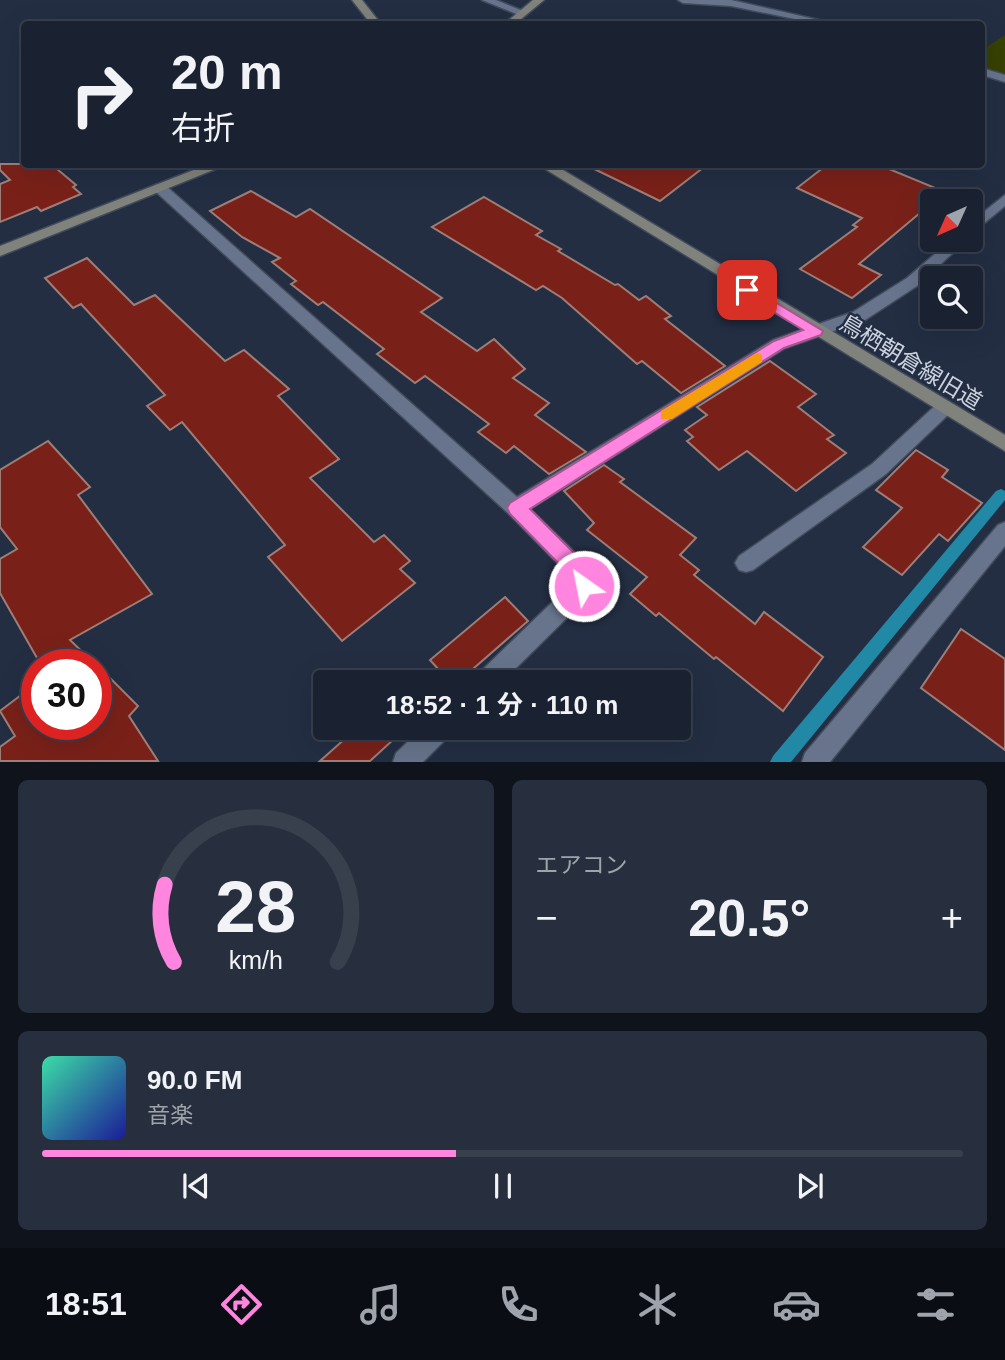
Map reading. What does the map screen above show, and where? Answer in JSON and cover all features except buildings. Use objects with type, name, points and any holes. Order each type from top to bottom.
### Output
[{"type":"street","points":[[357,0],[374,21]]},
{"type":"street","points":[[487,0],[523,13]]},
{"type":"street","points":[[513,21],[538,0]]},
{"type":"street","points":[[683,0],[731,3],[817,21]]},
{"type":"street","points":[[985,72],[1005,79]]},
{"type":"street","points":[[0,251],[212,168]]},
{"type":"street","name":"鳥栖朝倉線旧道","points":[[550,168],[1005,444]]},
{"type":"street","points":[[159,188],[516,508],[580,572],[584,586],[498,670]]},
{"type":"street","points":[[984,219],[1005,200]]},
{"type":"street","points":[[516,508],[779,344],[859,316],[912,282],[946,252]]},
{"type":"street","points":[[746,563],[879,469],[944,408]]},
{"type":"street","points":[[814,761],[1005,530]]},
{"type":"street","points":[[405,761],[427,740]]},
{"type":"green space","points":[[1005,35],[1005,74],[985,67],[985,48]]},
{"type":"waterway","points":[[779,762],[1001,495]]},
{"type":"slow traffic","points":[[667,415],[757,358]]},
{"type":"route","points":[[584,586],[580,572],[516,508],[779,344],[816,331],[747,290]]}]
